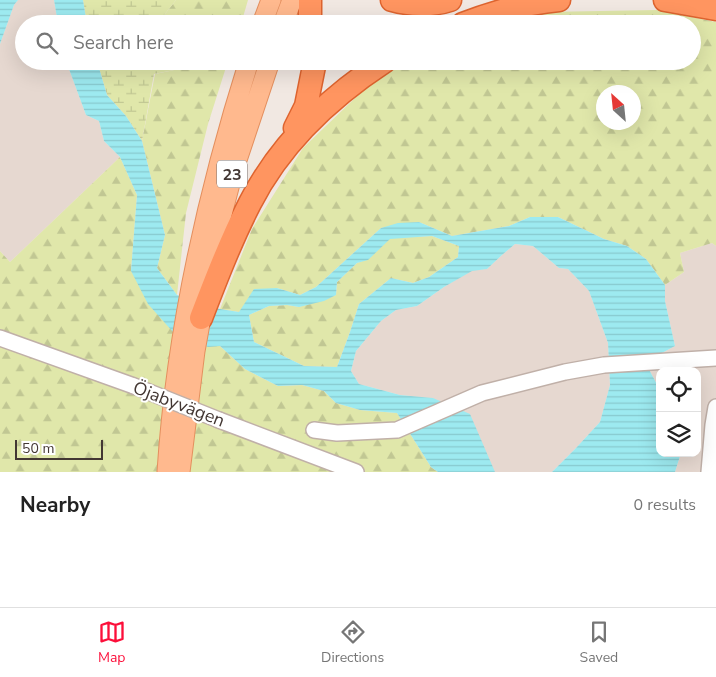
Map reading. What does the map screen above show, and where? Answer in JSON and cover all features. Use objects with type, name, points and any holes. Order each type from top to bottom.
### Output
[{"type":"highway","points":[[310,0],[310,15]]},
{"type":"highway","points":[[392,0],[411,4],[428,4],[450,0]]},
{"type":"highway","points":[[488,15],[559,0]]},
{"type":"highway","points":[[666,0],[716,9]]},
{"type":"highway","points":[[201,318],[203,290],[251,201],[285,149],[306,106],[313,70]]},
{"type":"highway","points":[[285,149],[304,127],[346,88],[372,70]]},
{"type":"main road","points":[[265,15],[271,0]]},
{"type":"main road","points":[[287,15],[292,0]]},
{"type":"main road","name":"23","points":[[203,290],[197,253],[220,159],[246,70]]},
{"type":"main road","name":"23","points":[[167,472],[168,447],[188,347],[233,172],[267,70]]},
{"type":"main road","name":"23","points":[[180,472],[188,347],[201,318]]},
{"type":"street","name":"Öjabyvägen","points":[[0,338],[134,386],[356,472]]},
{"type":"street","points":[[314,430],[337,433],[398,430],[482,393],[566,372],[604,365],[716,358]]},
{"type":"street","points":[[709,472],[712,424],[716,407]]},
{"type":"shaded area","points":[[18,0],[54,0],[56,15],[15,15],[15,70],[69,70],[86,115],[99,121],[104,141],[120,157],[10,262],[0,251],[0,44],[14,5]]},
{"type":"shaded area","points":[[712,243],[716,246],[716,472],[675,472],[680,457],[701,457],[701,367],[656,367],[656,383],[645,362],[675,346],[665,301],[665,285],[684,272],[680,253]]},
{"type":"shaded area","points":[[515,244],[533,246],[559,268],[568,269],[589,291],[608,343],[610,385],[600,422],[552,472],[495,472],[433,398],[400,395],[359,384],[351,371],[356,351],[381,321],[396,310],[417,306],[472,270],[487,269]]},
{"type":"green space","points":[[83,0],[176,0],[164,15],[86,15]]},
{"type":"green space","points":[[176,0],[248,0],[244,15],[164,15]]},
{"type":"green space","points":[[657,10],[682,15],[534,15],[544,12]]},
{"type":"green space","points":[[701,19],[716,22],[716,246],[712,243],[680,253],[684,272],[665,285],[646,259],[627,246],[604,239],[558,217],[530,217],[509,226],[452,236],[419,222],[381,228],[316,287],[300,295],[277,288],[239,312],[220,309],[252,229],[303,148],[376,78],[392,70],[701,70]]},
{"type":"green space","points":[[100,70],[174,70],[154,74],[142,141],[126,116],[107,95]]},
{"type":"green space","points":[[174,70],[225,70],[208,124],[186,213],[177,295],[157,268],[165,235],[142,141],[155,74]]},
{"type":"green space","points":[[120,157],[137,195],[131,271],[245,369],[278,386],[302,385],[324,391],[336,403],[360,410],[397,413],[431,467],[438,472],[0,472],[0,251],[10,262]]},
{"type":"green space","points":[[432,236],[459,246],[458,257],[429,277],[413,283],[391,278],[359,304],[337,367],[304,366],[254,342],[249,315],[269,306],[287,305],[299,307],[336,295],[337,282],[357,263],[368,259],[390,238]]},
{"type":"water","points":[[0,0],[18,0],[14,5],[0,44]]},
{"type":"water","points":[[54,0],[83,0],[86,15],[56,15]]},
{"type":"water","points":[[69,70],[100,70],[107,95],[126,116],[142,141],[165,235],[157,268],[177,295],[220,309],[239,312],[254,289],[277,288],[300,295],[316,287],[381,228],[398,223],[419,222],[452,236],[509,226],[530,217],[558,217],[604,239],[627,246],[646,259],[665,285],[665,301],[675,346],[645,362],[656,383],[656,457],[680,457],[675,472],[552,472],[600,422],[610,385],[608,343],[589,291],[568,269],[559,268],[533,246],[515,244],[487,269],[472,271],[444,287],[417,306],[396,310],[381,321],[356,351],[351,371],[359,384],[400,395],[433,398],[470,414],[495,472],[438,472],[431,467],[397,413],[360,410],[336,403],[324,391],[302,385],[278,386],[245,369],[220,346],[208,347],[173,332],[148,304],[131,271],[137,195],[120,157],[104,141],[99,121],[86,115]],"holes":[[[432,236],[459,246],[458,257],[429,277],[413,283],[391,278],[359,304],[337,367],[304,366],[254,342],[249,315],[269,306],[287,305],[299,307],[324,301],[336,295],[337,282],[357,263],[368,260],[390,239]]]}]
